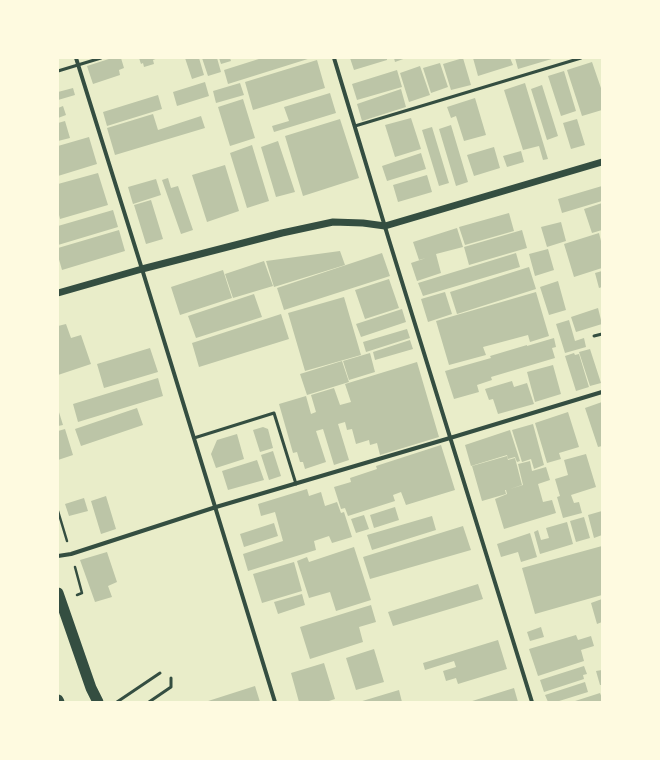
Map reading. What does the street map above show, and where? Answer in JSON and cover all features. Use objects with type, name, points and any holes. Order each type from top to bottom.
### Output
[{"type":"highway","points":[[58,593],[91,688],[98,702]]},
{"type":"street","points":[[76,58],[216,507],[275,702]]},
{"type":"street","points":[[334,58],[532,702]]},
{"type":"street","points":[[58,293],[142,269],[282,233],[334,222],[363,223],[385,226],[602,162]]},
{"type":"street","points":[[58,556],[71,554],[216,507],[602,392]]},
{"type":"lane","points":[[58,71],[100,58]]},
{"type":"lane","points":[[355,126],[581,58]]},
{"type":"lane","points":[[594,336],[602,334]]},
{"type":"lane","points":[[194,438],[274,413],[296,484]]},
{"type":"lane","points":[[117,702],[160,673]]},
{"type":"lane","points":[[149,702],[171,687],[171,678]]},
{"type":"building","points":[[112,58],[121,58],[124,68],[119,70],[120,75],[93,84],[87,66]]},
{"type":"building","points":[[139,58],[158,58],[153,60],[154,64],[144,67]]},
{"type":"building","points":[[185,58],[199,58],[204,75],[192,79]]},
{"type":"building","points":[[202,58],[217,58],[221,72],[208,76]]},
{"type":"building","points":[[219,58],[230,58],[231,61],[221,64]]},
{"type":"building","points":[[262,58],[311,58],[228,84],[224,70]]},
{"type":"building","points":[[350,58],[387,58],[387,60],[354,70]]},
{"type":"building","points":[[394,58],[406,58],[395,62]]},
{"type":"building","points":[[463,58],[471,85],[451,90],[443,64]]},
{"type":"building","points":[[473,58],[510,58],[513,65],[478,76]]},
{"type":"building","points":[[515,58],[555,58],[518,69]]},
{"type":"building","points":[[317,60],[325,88],[253,110],[245,82]]},
{"type":"building","points":[[592,62],[602,91],[602,110],[582,116],[567,70]]},
{"type":"building","points":[[440,63],[448,87],[431,93],[423,68]]},
{"type":"building","points":[[420,66],[430,95],[409,102],[400,73]]},
{"type":"building","points":[[397,70],[402,87],[357,100],[352,84]]},
{"type":"building","points":[[564,71],[576,111],[561,116],[548,76]]},
{"type":"building","points":[[205,82],[209,96],[177,106],[173,92]]},
{"type":"building","points":[[240,83],[244,95],[216,103],[213,91]]},
{"type":"building","points":[[525,83],[548,159],[543,160],[539,146],[523,150],[504,90]]},
{"type":"building","points":[[542,85],[558,136],[547,140],[531,89]]},
{"type":"building","points":[[73,88],[75,95],[58,100],[58,92]]},
{"type":"building","points":[[401,89],[406,107],[362,121],[357,104]]},
{"type":"building","points":[[330,93],[336,113],[274,132],[272,126],[289,121],[284,107]]},
{"type":"building","points":[[158,95],[162,109],[107,126],[103,112]]},
{"type":"building","points":[[475,98],[486,135],[464,141],[456,116],[451,118],[447,107]]},
{"type":"building","points":[[243,99],[255,138],[230,146],[218,107]]},
{"type":"building","points":[[63,106],[66,115],[58,118],[58,108]]},
{"type":"building","points":[[153,114],[158,130],[201,116],[205,128],[115,155],[107,128]]},
{"type":"building","points":[[411,118],[421,149],[395,157],[385,125]]},
{"type":"building","points":[[340,119],[359,178],[303,196],[285,136]]},
{"type":"building","points":[[577,119],[585,145],[571,149],[563,123]]},
{"type":"building","points":[[65,121],[70,138],[58,141],[58,123]]},
{"type":"building","points":[[451,125],[468,182],[456,186],[439,129]]},
{"type":"building","points":[[432,127],[449,183],[439,186],[422,130]]},
{"type":"building","points":[[89,137],[97,164],[58,176],[58,146]]},
{"type":"building","points":[[278,141],[295,192],[276,197],[261,147]]},
{"type":"building","points":[[252,145],[269,201],[247,208],[230,153]]},
{"type":"building","points":[[494,147],[500,168],[474,176],[467,155]]},
{"type":"building","points":[[521,151],[524,162],[507,167],[503,156]]},
{"type":"building","points":[[421,153],[426,169],[387,181],[382,166]]},
{"type":"building","points":[[225,165],[239,211],[207,222],[192,175]]},
{"type":"building","points":[[98,173],[108,205],[60,219],[58,211],[58,184]]},
{"type":"building","points":[[427,175],[432,192],[398,202],[393,185]]},
{"type":"building","points":[[168,178],[171,188],[178,186],[193,230],[181,234],[162,180]]},
{"type":"building","points":[[156,179],[161,195],[133,204],[128,187]]},
{"type":"building","points":[[602,186],[602,201],[562,213],[558,199]]},
{"type":"building","points":[[151,200],[163,239],[146,244],[134,205]]},
{"type":"building","points":[[602,203],[602,230],[592,233],[584,209]]},
{"type":"building","points":[[113,210],[118,227],[58,245],[58,226]]},
{"type":"building","points":[[509,213],[514,231],[465,245],[459,227]]},
{"type":"building","points":[[561,222],[566,241],[547,247],[541,227]]},
{"type":"building","points":[[457,228],[463,247],[436,254],[441,273],[417,281],[411,263],[426,258],[419,260],[413,242]]},
{"type":"building","points":[[119,230],[125,251],[62,270],[58,256],[58,248]]},
{"type":"building","points":[[522,230],[527,248],[469,265],[464,247]]},
{"type":"building","points":[[599,233],[602,245],[602,268],[574,277],[564,244]]},
{"type":"building","points":[[548,249],[554,270],[535,276],[529,254]]},
{"type":"building","points":[[340,251],[345,265],[274,287],[266,261]]},
{"type":"building","points":[[382,253],[390,276],[284,310],[277,288]]},
{"type":"building","points":[[516,253],[520,267],[423,296],[418,283]]},
{"type":"building","points":[[264,261],[273,286],[233,298],[225,274]]},
{"type":"building","points":[[529,267],[536,289],[457,314],[450,292]]},
{"type":"building","points":[[223,270],[232,298],[180,315],[171,287]]},
{"type":"building","points":[[602,271],[602,287],[599,288],[595,273]]},
{"type":"building","points":[[389,279],[399,308],[365,319],[355,290]]},
{"type":"building","points":[[558,281],[566,310],[549,315],[540,287]]},
{"type":"building","points":[[445,292],[452,314],[428,322],[421,299]]},
{"type":"building","points":[[536,292],[549,336],[530,342],[528,335],[483,347],[486,355],[449,365],[436,321]]},
{"type":"building","points":[[254,294],[262,317],[196,338],[188,316]]},
{"type":"building","points":[[344,297],[361,355],[305,371],[288,313]]},
{"type":"building","points":[[598,308],[602,324],[576,332],[571,317]]},
{"type":"building","points":[[402,309],[406,322],[361,337],[356,324]]},
{"type":"building","points":[[281,314],[289,339],[199,367],[192,343]]},
{"type":"building","points":[[569,320],[575,341],[584,338],[586,347],[565,353],[556,324]]},
{"type":"building","points":[[66,324],[71,338],[81,335],[91,364],[58,375],[58,326]]},
{"type":"building","points":[[407,329],[410,338],[366,352],[363,342]]},
{"type":"building","points":[[554,338],[556,347],[552,348],[555,358],[491,377],[492,380],[477,385],[479,392],[454,399],[445,371],[491,358],[490,356]]},
{"type":"building","points":[[410,340],[413,349],[375,360],[373,352]]},
{"type":"building","points":[[150,348],[158,372],[104,388],[97,364]]},
{"type":"building","points":[[590,349],[601,383],[590,386],[579,352]]},
{"type":"building","points":[[370,353],[375,372],[349,380],[343,361]]},
{"type":"building","points":[[574,353],[575,355],[579,354],[589,387],[576,391],[565,356]]},
{"type":"building","points":[[342,361],[349,382],[307,395],[300,374]]},
{"type":"building","points":[[417,362],[439,437],[380,455],[377,443],[370,445],[369,440],[356,444],[352,429],[347,430],[345,422],[338,424],[349,460],[334,465],[323,429],[316,431],[326,462],[305,469],[303,462],[300,462],[297,452],[293,453],[279,404],[306,396],[311,414],[316,412],[311,395],[334,388],[340,405],[351,402],[345,384]]},
{"type":"building","points":[[553,365],[561,394],[535,402],[527,372]]},
{"type":"building","points":[[158,378],[163,396],[78,422],[73,404]]},
{"type":"building","points":[[512,381],[514,387],[527,383],[534,404],[498,414],[493,399],[489,400],[485,389]]},
{"type":"building","points":[[602,402],[602,446],[598,447],[585,408]]},
{"type":"building","points":[[137,408],[143,425],[81,446],[75,429]]},
{"type":"building","points":[[58,409],[63,425],[58,426]]},
{"type":"building","points":[[568,412],[579,447],[559,453],[561,459],[547,463],[535,423]]},
{"type":"building","points":[[533,424],[544,465],[534,469],[531,459],[522,462],[512,430]]},
{"type":"building","points":[[263,427],[268,429],[273,448],[260,452],[253,430]]},
{"type":"building","points":[[65,429],[73,455],[58,460],[58,431]]},
{"type":"building","points":[[510,430],[520,461],[517,462],[515,457],[508,459],[507,455],[471,466],[465,445]]},
{"type":"building","points":[[237,434],[244,459],[216,468],[211,454],[217,440]]},
{"type":"building","points":[[441,445],[455,490],[406,505],[401,492],[393,495],[395,501],[348,516],[345,508],[341,509],[334,487],[351,482],[350,478],[377,469],[376,466]]},
{"type":"building","points":[[273,451],[281,476],[269,480],[261,455]]},
{"type":"building","points":[[586,454],[596,487],[571,495],[574,503],[579,502],[582,513],[563,518],[557,497],[560,496],[555,479],[568,475],[564,460]]},
{"type":"building","points":[[507,456],[508,460],[515,458],[522,485],[510,489],[523,485],[518,464],[530,461],[532,471],[546,467],[550,480],[538,484],[543,502],[552,500],[556,513],[504,529],[495,499],[507,494],[506,490],[506,494],[482,501],[472,466]]},
{"type":"building","points":[[257,460],[264,480],[228,490],[222,471]]},
{"type":"building","points":[[307,489],[309,496],[321,492],[325,506],[337,502],[341,513],[344,512],[352,537],[332,543],[329,536],[314,541],[316,550],[248,571],[243,554],[283,541],[275,512],[261,516],[258,504]]},
{"type":"building","points":[[106,496],[116,529],[101,534],[91,501]]},
{"type":"building","points":[[84,498],[88,511],[69,516],[65,504]]},
{"type":"building","points":[[395,507],[399,520],[374,528],[370,515]]},
{"type":"building","points":[[602,511],[602,535],[594,538],[588,515]]},
{"type":"building","points":[[364,515],[369,529],[356,533],[351,519]]},
{"type":"building","points":[[432,516],[436,530],[372,550],[367,535]]},
{"type":"building","points":[[584,517],[590,538],[576,542],[570,521]]},
{"type":"building","points":[[567,522],[573,544],[540,554],[534,532],[538,530],[541,540],[549,538],[546,528]]},
{"type":"building","points":[[274,523],[278,536],[244,547],[240,534]]},
{"type":"building","points":[[463,526],[471,550],[370,579],[363,557]]},
{"type":"building","points":[[530,533],[537,557],[521,562],[518,552],[501,557],[497,544]]},
{"type":"building","points":[[602,546],[602,595],[535,614],[522,568]]},
{"type":"building","points":[[354,547],[371,600],[336,611],[330,592],[309,598],[297,561],[307,557],[309,562]]},
{"type":"building","points":[[107,552],[117,582],[108,586],[112,597],[95,602],[80,560]]},
{"type":"building","points":[[294,562],[302,591],[262,603],[253,574]]},
{"type":"building","points":[[478,584],[483,599],[393,626],[388,612]]},
{"type":"building","points":[[302,594],[305,605],[278,614],[274,602]]},
{"type":"building","points":[[602,599],[602,622],[597,624],[591,603]]},
{"type":"building","points":[[371,605],[376,622],[359,627],[363,642],[310,659],[300,627]]},
{"type":"building","points":[[541,627],[544,637],[530,641],[527,632]]},
{"type":"building","points":[[576,635],[578,640],[591,636],[594,646],[581,650],[584,661],[538,676],[529,649]]},
{"type":"building","points":[[498,640],[507,669],[458,684],[456,678],[446,681],[443,671],[456,667],[454,661],[425,670],[423,663]]},
{"type":"building","points":[[374,649],[384,682],[356,690],[346,658]]},
{"type":"building","points":[[324,663],[335,699],[326,702],[299,702],[291,673]]},
{"type":"building","points":[[584,666],[587,674],[583,675],[584,679],[544,692],[540,680]]},
{"type":"building","points":[[602,670],[602,685],[600,685],[596,671]]},
{"type":"building","points":[[585,682],[588,692],[556,702],[548,702],[545,695]]},
{"type":"building","points":[[255,686],[260,702],[205,702]]},
{"type":"building","points":[[514,688],[518,702],[469,702]]},
{"type":"building","points":[[399,690],[402,702],[359,702]]},
{"type":"building","points":[[600,693],[602,702],[572,702]]}]
